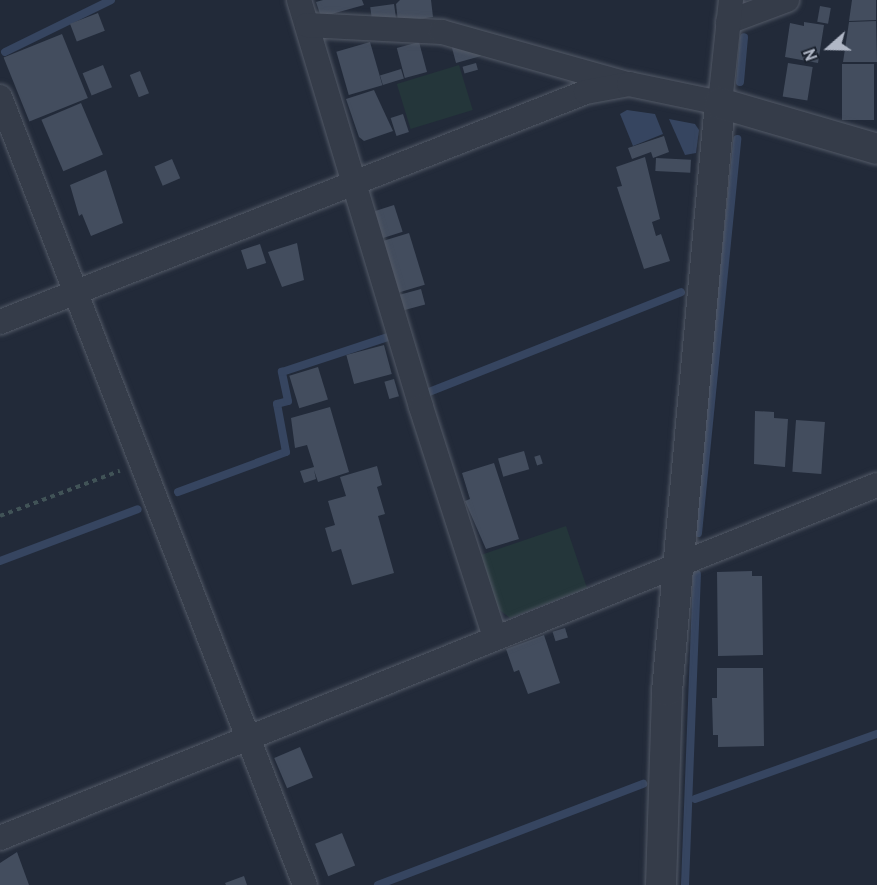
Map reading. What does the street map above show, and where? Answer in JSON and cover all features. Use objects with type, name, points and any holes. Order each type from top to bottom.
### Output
[{"type":"street","points":[[299,0],[357,184],[421,407],[495,637]]},
{"type":"street","points":[[661,885],[667,691],[676,566],[730,11],[787,0]]},
{"type":"street","points":[[307,25],[442,32],[629,84],[720,103],[877,149]]},
{"type":"street","points":[[0,322],[357,184],[586,92],[629,84]]},
{"type":"street","points":[[0,97],[305,885]]},
{"type":"street","points":[[0,838],[877,485]]},
{"type":"path","points":[[0,516],[142,464]]},
{"type":"shaded area","points":[[459,65],[473,110],[411,129],[397,84]]},
{"type":"shaded area","points":[[566,526],[587,588],[510,618],[497,608],[478,556]]},
{"type":"water","points":[[627,110],[655,114],[663,134],[633,146],[620,114]]},
{"type":"water","points":[[669,119],[695,124],[699,130],[696,153],[685,155]]},
{"type":"building","points":[[362,0],[364,5],[321,17],[316,2]]},
{"type":"building","points":[[400,0],[431,0],[433,17],[398,22],[396,4]]},
{"type":"building","points":[[852,0],[876,0],[876,20],[849,21]]},
{"type":"building","points":[[394,4],[396,19],[372,22],[370,7]]},
{"type":"building","points":[[820,6],[831,8],[828,24],[817,22]]},
{"type":"building","points":[[98,13],[105,31],[77,41],[70,24]]},
{"type":"building","points":[[876,21],[877,62],[843,62],[849,22]]},
{"type":"building","points":[[804,22],[824,25],[818,63],[785,57],[790,23],[804,26]]},
{"type":"building","points":[[62,34],[88,98],[29,122],[4,58]]},
{"type":"building","points":[[370,42],[382,85],[349,95],[336,52]]},
{"type":"building","points":[[419,42],[427,72],[405,78],[397,48]]},
{"type":"building","points":[[451,44],[479,48],[481,56],[456,63]]},
{"type":"building","points":[[476,63],[478,70],[464,74],[463,67]]},
{"type":"building","points":[[788,63],[813,67],[807,100],[783,97]]},
{"type":"building","points":[[842,64],[874,64],[874,120],[842,120]]},
{"type":"building","points":[[103,65],[112,87],[92,95],[83,73]]},
{"type":"building","points":[[401,69],[404,79],[383,85],[380,75]]},
{"type":"building","points":[[140,71],[149,93],[139,97],[130,75]]},
{"type":"building","points":[[374,90],[393,131],[364,141],[359,137],[346,99]]},
{"type":"building","points":[[81,103],[103,155],[63,171],[41,120]]},
{"type":"building","points":[[403,114],[409,132],[397,136],[391,118]]},
{"type":"building","points":[[664,136],[669,152],[653,158],[651,152],[632,159],[628,148]]},
{"type":"building","points":[[645,157],[660,219],[652,222],[656,236],[661,234],[670,261],[644,269],[617,187],[622,186],[616,167]]},
{"type":"building","points":[[656,158],[691,160],[690,173],[655,171]]},
{"type":"building","points":[[172,159],[180,178],[163,186],[155,166]]},
{"type":"building","points":[[106,170],[123,223],[91,236],[82,214],[79,216],[70,185]]},
{"type":"building","points":[[394,205],[403,232],[381,239],[372,212]]},
{"type":"building","points":[[409,233],[425,285],[397,293],[381,241]]},
{"type":"building","points":[[297,243],[304,280],[282,287],[268,252]]},
{"type":"building","points":[[260,244],[266,263],[247,269],[241,250]]},
{"type":"building","points":[[421,289],[425,304],[402,311],[398,295]]},
{"type":"building","points":[[384,345],[392,374],[354,384],[346,355]]},
{"type":"building","points":[[318,367],[328,400],[299,408],[289,376]]},
{"type":"building","points":[[394,379],[399,396],[389,399],[384,382]]},
{"type":"building","points":[[330,407],[349,472],[318,482],[314,470],[316,479],[304,483],[300,471],[314,467],[307,445],[295,448],[291,418]]},
{"type":"building","points":[[755,411],[774,412],[774,418],[788,419],[785,467],[754,464]]},
{"type":"building","points":[[796,420],[825,422],[821,474],[792,472]]},
{"type":"building","points":[[524,451],[529,469],[503,477],[498,458]]},
{"type":"building","points":[[540,455],[543,464],[537,465],[534,457]]},
{"type":"building","points":[[494,463],[519,539],[486,549],[465,501],[470,499],[462,473]]},
{"type":"building","points":[[377,466],[382,485],[377,487],[385,514],[378,516],[394,573],[352,585],[341,549],[332,552],[325,528],[335,525],[328,501],[346,496],[340,477]]},
{"type":"building","points":[[752,571],[752,576],[762,576],[763,655],[718,656],[717,572]]},
{"type":"building","points":[[565,628],[568,638],[555,641],[553,632]]},
{"type":"building","points":[[544,635],[560,683],[528,694],[519,670],[514,672],[506,649]]},
{"type":"building","points":[[717,668],[763,668],[764,746],[718,747],[718,735],[713,735],[712,698],[717,698]]},
{"type":"building","points":[[300,747],[313,777],[287,788],[274,758]]},
{"type":"building","points":[[342,833],[355,865],[328,876],[315,844]]},
{"type":"building","points":[[17,852],[29,885],[0,885],[0,863]]},
{"type":"building","points":[[244,876],[247,885],[226,885],[225,883]]},
{"type":"waterway","points":[[5,52],[111,0]]},
{"type":"waterway","points":[[740,82],[744,37]]},
{"type":"waterway","points":[[698,533],[737,139]]},
{"type":"waterway","points":[[429,392],[681,292]]},
{"type":"waterway","points":[[178,492],[286,452],[277,404],[288,401],[282,372],[388,337]]},
{"type":"waterway","points":[[0,561],[138,509]]},
{"type":"waterway","points":[[685,885],[697,574]]},
{"type":"waterway","points":[[695,799],[877,734]]},
{"type":"waterway","points":[[378,885],[643,784]]}]
